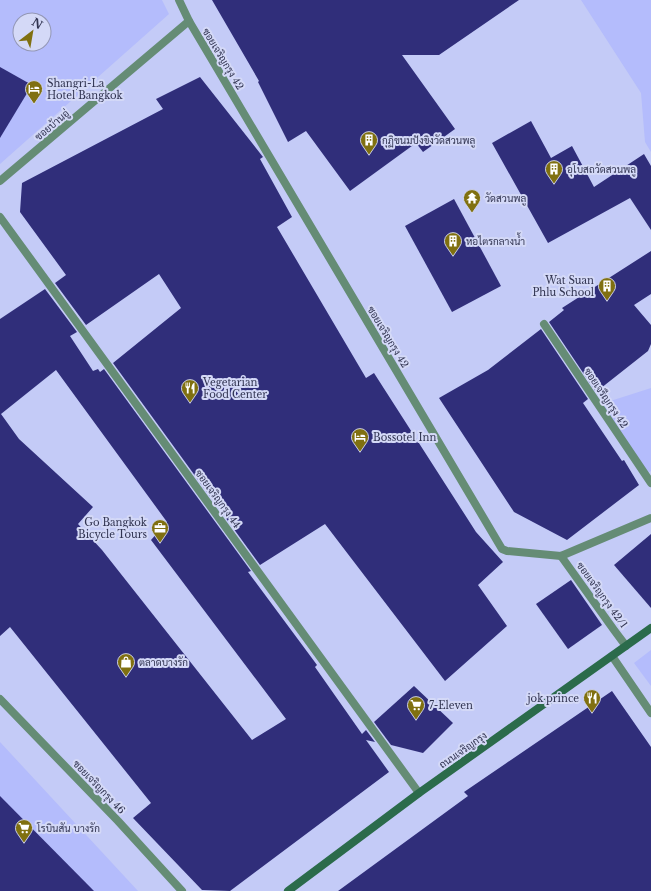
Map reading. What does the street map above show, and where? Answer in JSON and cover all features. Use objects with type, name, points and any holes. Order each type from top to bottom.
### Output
[{"type":"main road","name":"ถนนเจริญกรุง","points":[[288,891],[419,793],[651,628]]},
{"type":"street","name":"ซอยเจริญกรุง 42","points":[[178,0],[499,544],[506,551],[561,556],[651,518]]},
{"type":"street","name":"ซอยบ้านอู่","points":[[0,181],[189,21]]},
{"type":"street","name":"ซอยเจริญกรุง 44","points":[[0,217],[419,793]]},
{"type":"street","name":"ซอยเจรืญกรุง 42","points":[[544,324],[651,483]]},
{"type":"street","name":"ซอยเจริญกรุง 42/1","points":[[561,556],[626,646]]},
{"type":"street","points":[[612,656],[651,713]]},
{"type":"street","name":"ซอยเจริญกรุง 46","points":[[0,699],[118,821],[182,891]]},
{"type":"shaded area","name":"Shangri-La Hotel Bangkok","points":[[0,0],[162,0],[169,14],[0,164]]},
{"type":"shaded area","points":[[581,0],[651,0],[651,152],[645,142],[641,93]]},
{"type":"shaded area","points":[[651,388],[651,471],[648,473],[601,404]]},
{"type":"shaded area","points":[[651,650],[651,686],[634,663]]},
{"type":"shaded area","points":[[0,742],[138,891],[0,891]]},
{"type":"building","points":[[212,0],[519,0],[439,55],[402,55],[455,129],[423,152],[416,143],[350,191],[306,131],[288,142],[258,82],[259,81]]},
{"type":"building","points":[[0,67],[32,85],[0,138]]},
{"type":"building","points":[[200,77],[263,157],[260,159],[292,217],[277,227],[366,378],[374,373],[476,532],[503,562],[478,585],[507,626],[445,681],[325,524],[260,565],[113,363],[181,308],[159,274],[86,325],[55,283],[66,275],[20,212],[22,183],[163,109],[156,99]]},
{"type":"building","name":"อุโบสถวัดสวนพลู","points":[[531,121],[551,158],[572,146],[594,187],[644,154],[651,166],[651,230],[630,198],[548,243],[492,143]]},
{"type":"building","name":"หอไตรกลางน้ำ","points":[[454,199],[501,286],[452,312],[405,226]]},
{"type":"building","points":[[651,251],[651,294],[634,305],[651,325],[651,344],[648,351],[596,392],[549,322],[564,310],[562,308]]},
{"type":"building","points":[[45,289],[77,332],[70,336],[93,371],[98,369],[100,372],[104,369],[251,571],[248,572],[317,665],[315,667],[362,734],[366,730],[375,742],[366,740],[389,772],[230,891],[202,890],[133,818],[151,803],[10,627],[0,636],[0,319]],"holes":[[[56,370],[167,522],[151,540],[286,719],[252,740],[102,550],[78,524],[93,507],[19,439],[1,414]]]},
{"type":"building","points":[[541,329],[588,399],[583,403],[622,461],[624,460],[639,485],[567,540],[514,512],[439,398],[488,370]]},
{"type":"building","points":[[651,534],[651,608],[614,565]]},
{"type":"building","points":[[571,580],[602,625],[568,649],[536,604]]},
{"type":"building","name":"7-Eleven","points":[[414,686],[453,723],[423,753],[391,745],[374,722]]},
{"type":"building","points":[[612,691],[651,747],[651,891],[338,891],[468,796],[464,792]]},
{"type":"building","name":"โรบินสัน บางรัก","points":[[0,796],[94,891],[0,891]]},
{"type":"place","name":"Shangri-La Hotel Bangkok","points":[[34,104]]},
{"type":"place","name":"กุฏิขนมปังขิงวัดสวนพลู","points":[[369,155]]},
{"type":"place","name":"อุโบสถวัดสวนพลู","points":[[554,184]]},
{"type":"place","name":"วัดสวนพลู","points":[[472,213]]},
{"type":"place","name":"หอไตรกลางน้ำ","points":[[453,256]]},
{"type":"place","name":"Wat Suan Phlu School","points":[[607,301]]},
{"type":"place","name":"Vegetarian Food Center","points":[[190,403]]},
{"type":"place","name":"Bossotel Inn","points":[[360,452]]},
{"type":"place","name":"Go Bangkok Bicycle Tours","points":[[160,543]]},
{"type":"place","name":"ตลาดบางรัก","points":[[126,677]]},
{"type":"place","name":"jok prince","points":[[592,713]]},
{"type":"place","name":"7-Eleven","points":[[416,720]]},
{"type":"place","name":"โรบินสัน บางรัก","points":[[24,843]]}]
